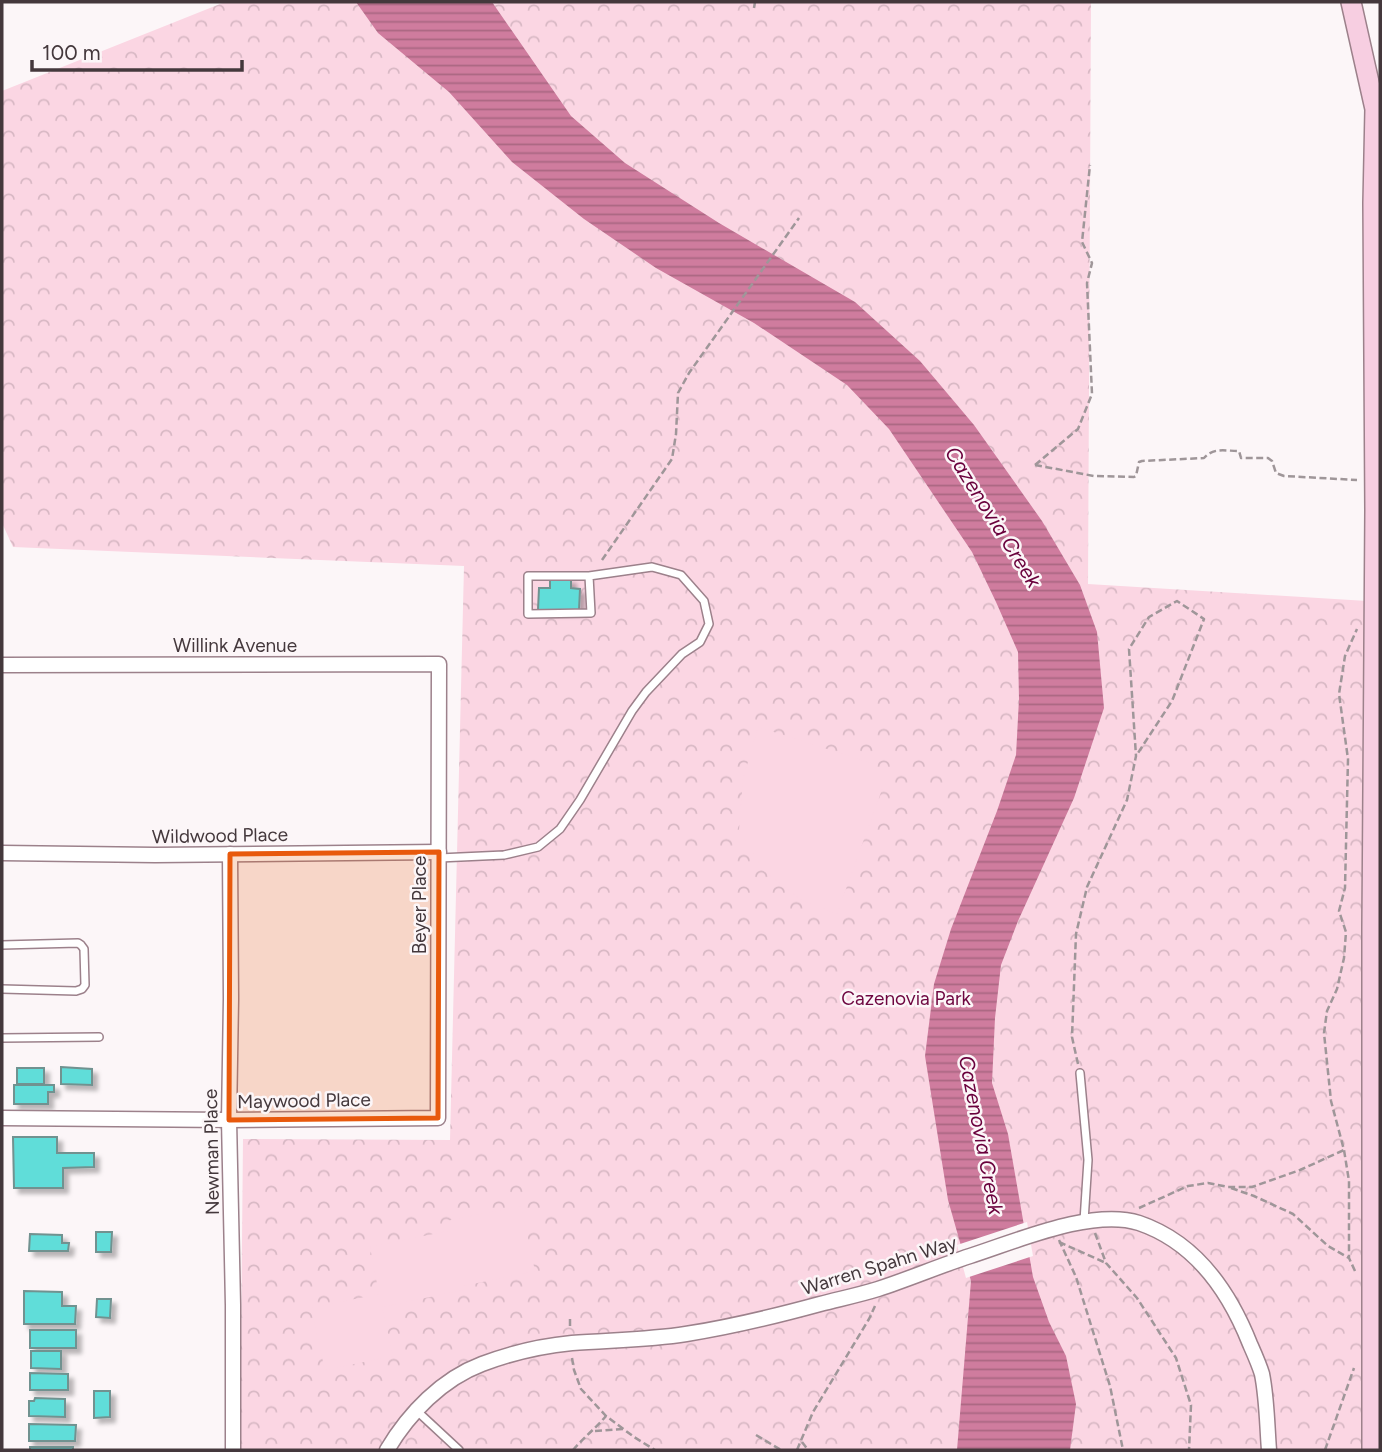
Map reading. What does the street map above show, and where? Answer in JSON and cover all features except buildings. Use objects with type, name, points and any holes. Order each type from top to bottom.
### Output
[{"type":"street","points":[[1351,2],[1377,101],[1373,204],[1377,577],[1372,928],[1376,1320],[1372,1450]]},
{"type":"street","name":"Willink Avenue","points":[[2,665],[439,664],[439,693]]},
{"type":"street","name":"Beyer Place","points":[[438,1118],[439,693]]},
{"type":"street","name":"Wildwood Place","points":[[2,853],[439,855]]},
{"type":"street","name":"Newman Place","points":[[230,854],[229,1120],[233,1450]]},
{"type":"street","name":"Maywood Place","points":[[2,1118],[438,1118]]},
{"type":"street","name":"Warren Spahn Way","points":[[387,1450],[398,1432],[444,1384],[479,1365],[515,1352],[571,1343],[685,1334],[735,1325],[878,1289],[1037,1234],[1084,1221],[1115,1219],[1139,1223],[1168,1237],[1191,1253],[1221,1286],[1241,1320],[1261,1373],[1269,1450]]},
{"type":"lane","name":"Wildwood Place","points":[[439,855],[504,855],[538,847],[560,829],[632,710],[682,654],[700,642],[709,624],[704,601],[681,575],[652,567],[589,576]]},
{"type":"lane","points":[[528,576],[589,576],[591,613],[528,614],[528,576]]},
{"type":"lane","points":[[2,945],[78,943],[84,949],[85,985],[76,991],[2,989]]},
{"type":"lane","points":[[2,1038],[99,1037]]},
{"type":"lane","points":[[1080,1073],[1088,1160],[1084,1221]]},
{"type":"lane","points":[[417,1411],[459,1450]]},
{"type":"path","points":[[754,8],[755,2]]},
{"type":"path","points":[[1090,165],[1082,242],[1092,263],[1087,283],[1092,394],[1078,429],[1035,465],[1094,475],[1134,477],[1139,462],[1203,458],[1213,450],[1239,452],[1241,458],[1268,458],[1276,472],[1284,476],[1362,480]]},
{"type":"path","points":[[601,560],[672,459],[678,393],[689,373],[799,218]]},
{"type":"path","points":[[1080,1073],[1072,1037],[1076,934],[1087,887],[1127,800],[1136,756],[1129,649],[1149,617],[1177,601],[1204,619],[1172,701],[1136,756]]},
{"type":"path","points":[[1359,1279],[1349,1258],[1349,1181],[1331,1101],[1324,1033],[1327,1010],[1338,989],[1346,932],[1339,911],[1345,888],[1348,759],[1339,694],[1345,656],[1361,621]]},
{"type":"path","points":[[1228,1187],[1252,1187],[1300,1170],[1344,1150]]},
{"type":"path","points":[[1130,1212],[1188,1186],[1208,1183],[1228,1187],[1293,1214],[1328,1246],[1349,1258]]},
{"type":"path","points":[[1096,1238],[1107,1264],[1137,1298],[1176,1358],[1191,1405],[1189,1450]]},
{"type":"path","points":[[1107,1264],[1059,1242],[1076,1277],[1110,1386],[1123,1450]]},
{"type":"path","points":[[797,1450],[830,1381],[869,1319],[876,1301]]},
{"type":"path","points":[[570,1319],[570,1331]]},
{"type":"path","points":[[572,1355],[581,1389],[606,1416],[655,1450]]},
{"type":"path","points":[[1325,1450],[1357,1360]]},
{"type":"path","points":[[573,1450],[606,1416]]},
{"type":"path","points":[[593,1431],[623,1429]]},
{"type":"path","points":[[756,1436],[781,1450]]},
{"type":"path","points":[[800,1440],[808,1450]]},
{"type":"highlighted area","points":[[439,852],[438,1118],[229,1120],[230,854]]},
{"type":"green space","name":"Cazenovia Park","points":[[225,2],[1091,2],[1088,584],[1367,601],[1367,1450],[240,1450],[243,1139],[450,1140],[464,566],[13,547],[2,523],[2,91]]},
{"type":"green space","points":[[758,727],[874,764],[884,784],[837,914],[800,899],[764,871],[739,830],[743,779]]},
{"type":"green space","points":[[521,1206],[535,1271],[382,1307],[393,1356],[325,1370],[311,1308],[379,1294],[370,1247],[448,1231],[446,1221]]},
{"type":"water","name":"Cazenovia Creek","points":[[356,2],[492,2],[571,116],[625,163],[719,223],[855,302],[920,361],[974,425],[1042,521],[1080,585],[1097,632],[1104,708],[1074,798],[1001,965],[992,1083],[1008,1134],[1033,1277],[1049,1322],[1066,1356],[1076,1404],[1070,1450],[957,1450],[971,1281],[948,1200],[925,1056],[934,984],[951,929],[1016,755],[1019,699],[1018,652],[972,552],[889,429],[847,385],[754,323],[656,268],[584,219],[512,162],[449,92],[378,33]]},
{"type":"pier","points":[[1027,1222],[1033,1256],[966,1278],[957,1245]]}]
